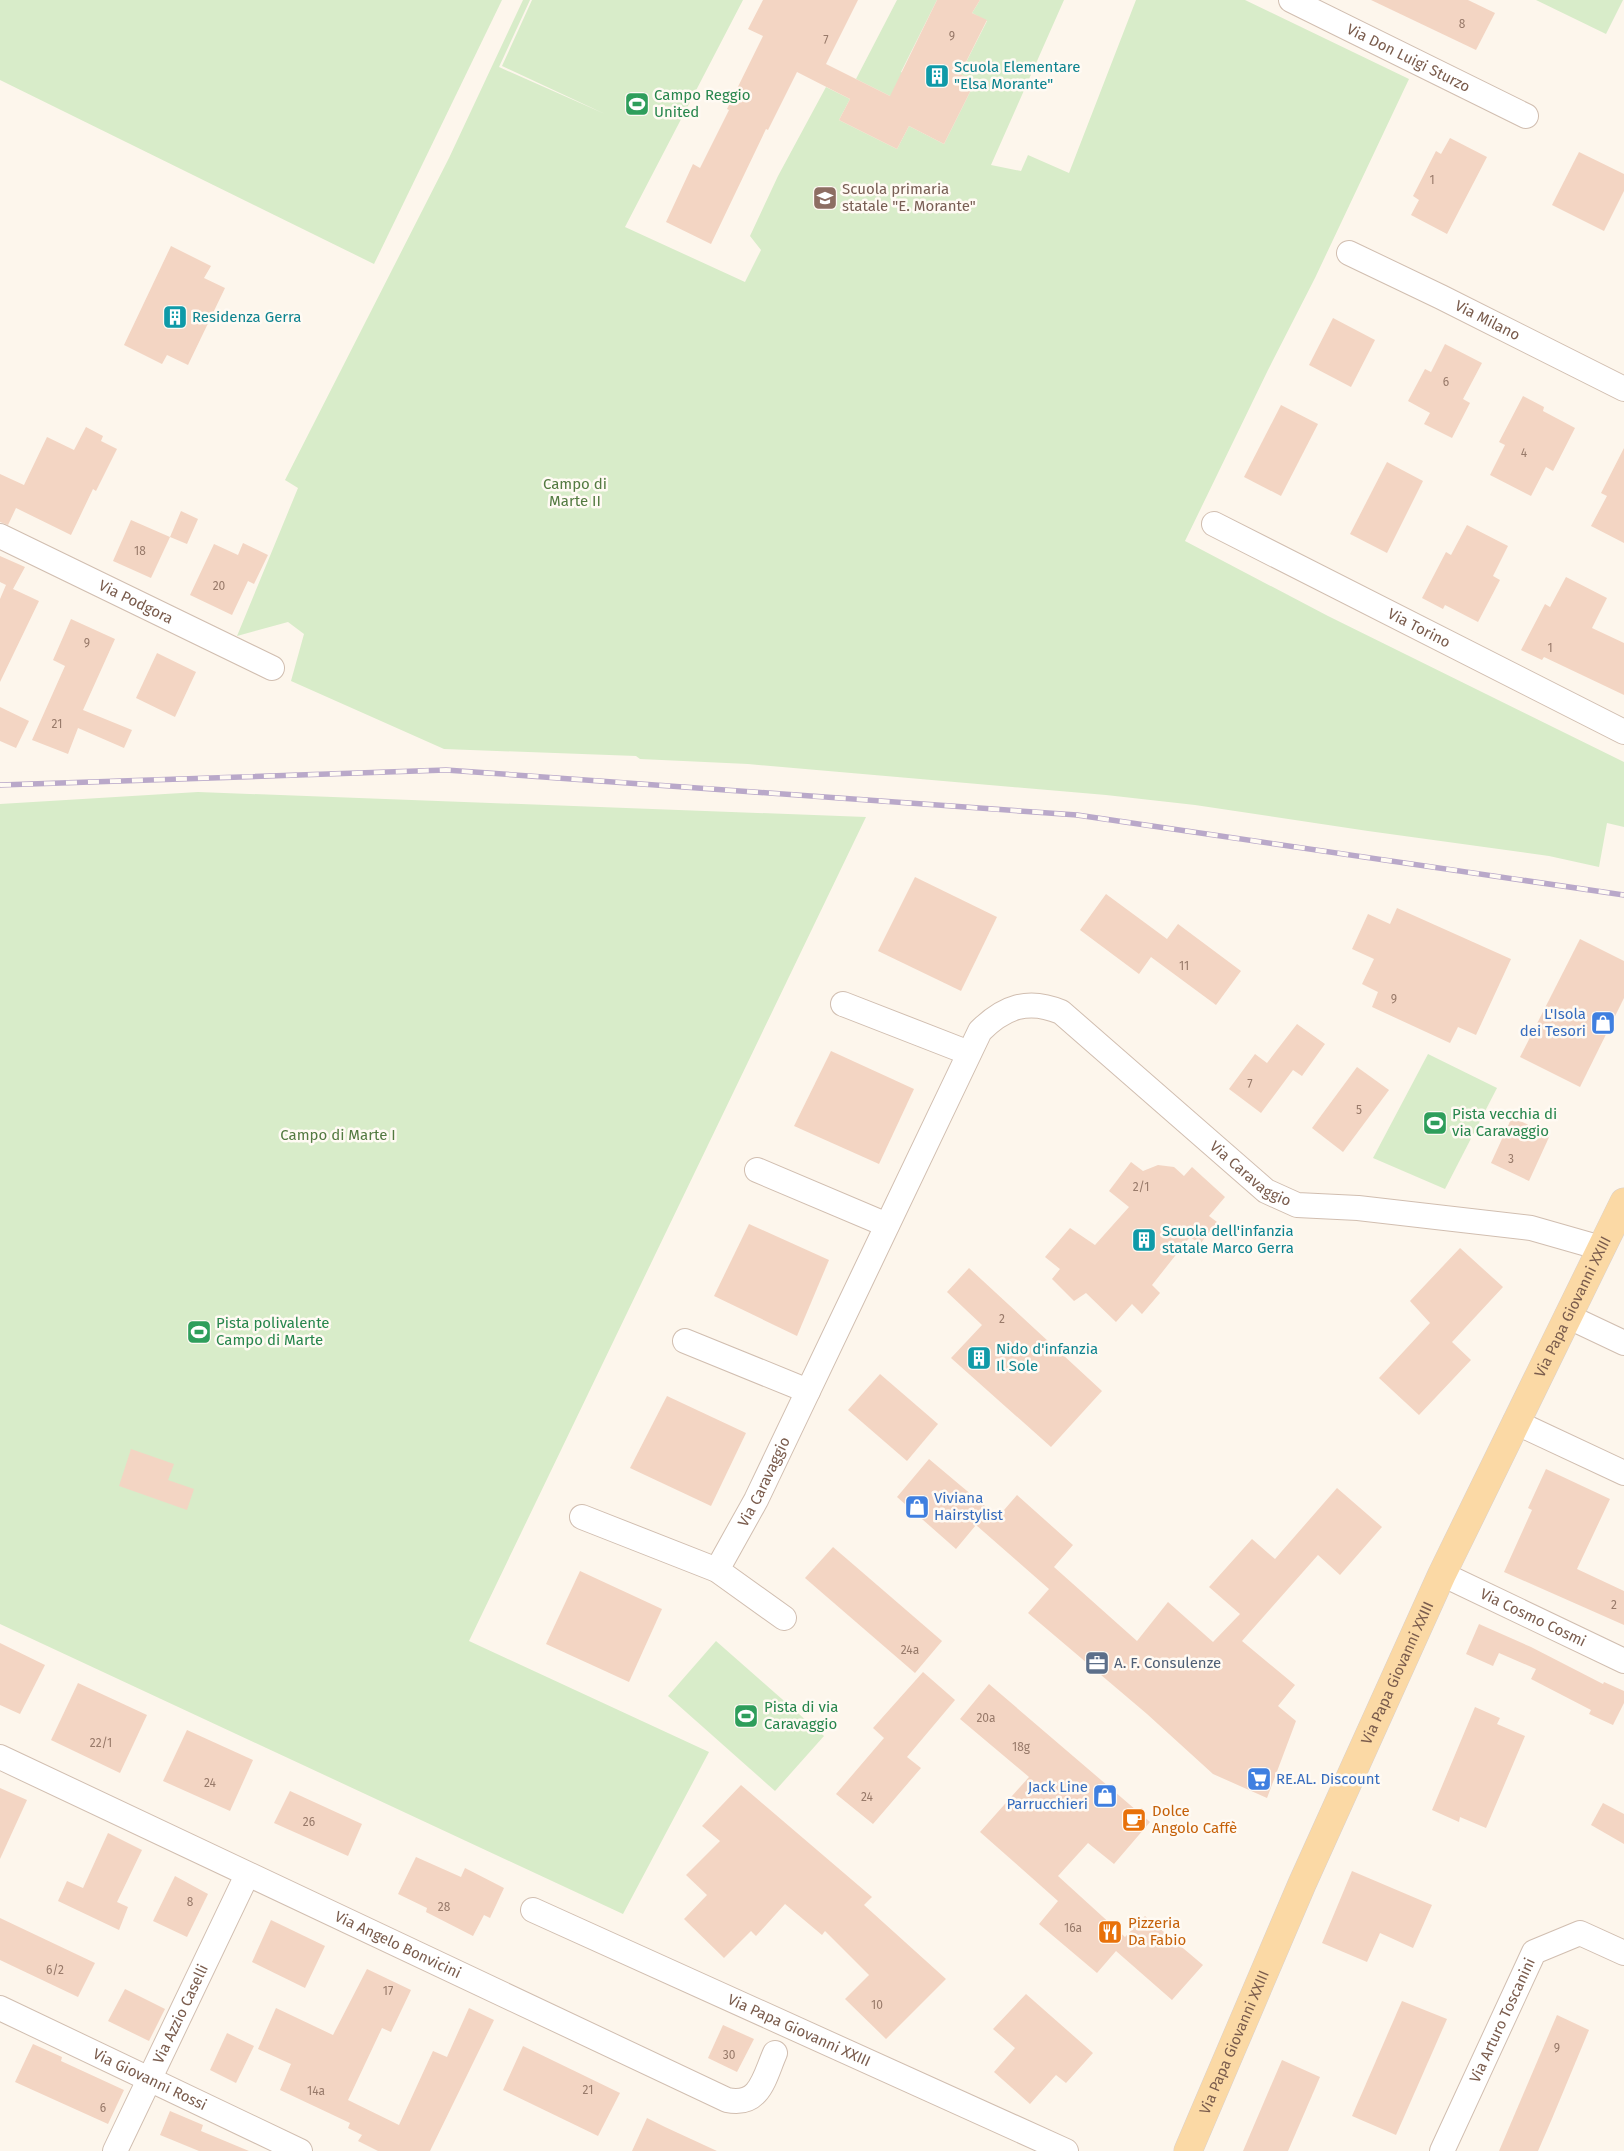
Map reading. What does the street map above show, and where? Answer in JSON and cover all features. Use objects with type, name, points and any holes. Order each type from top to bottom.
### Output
[{"type":"main road","name":"Via Papa Giovanni XXIII","points":[[1188,2151],[1302,1884],[1442,1574],[1624,1202]]},
{"type":"street","name":"Via Don Luigi Sturzo","points":[[1291,0],[1526,116]]},
{"type":"street","name":"Via Milano","points":[[1349,253],[1624,389]]},
{"type":"street","name":"Via Torino","points":[[1214,524],[1624,732]]},
{"type":"street","name":"Via Podgora","points":[[0,536],[272,668]]},
{"type":"street","points":[[843,1004],[969,1053]]},
{"type":"street","name":"Via Caravaggio","points":[[717,1570],[756,1500],[980,1031],[1001,1013],[1031,1004],[1046,1006],[1060,1012],[1266,1191],[1297,1205],[1358,1208],[1531,1228],[1601,1248]]},
{"type":"street","points":[[757,1170],[887,1225]]},
{"type":"street","points":[[1567,1316],[1624,1343]]},
{"type":"street","points":[[685,1341],[808,1391]]},
{"type":"street","points":[[1516,1422],[1624,1473]]},
{"type":"street","points":[[582,1517],[717,1570],[784,1618]]},
{"type":"street","name":"Via Cosmo Cosmi","points":[[1442,1574],[1624,1661]]},
{"type":"street","name":"Via Angelo Bonvicini","points":[[0,1757],[727,2100],[742,2102],[756,2095],[775,2053]]},
{"type":"street","name":"Via Azzio Caselli","points":[[115,2151],[148,2078],[247,1875]]},
{"type":"street","name":"Via Papa Giovanni XXIII","points":[[533,1910],[1066,2151]]},
{"type":"street","name":"Via Arturo Toscanini","points":[[1442,2151],[1534,1952],[1580,1933],[1624,1953]]},
{"type":"street","name":"Via Giovanni Rossi","points":[[0,2008],[300,2151]]},
{"type":"green space","points":[[0,0],[502,0],[374,264],[0,80]]},
{"type":"green space","name":"Campo di Marte II","points":[[523,0],[530,0],[499,67],[605,114],[502,66],[532,0],[743,0],[625,227],[745,282],[761,250],[750,236],[778,176],[826,87],[850,99],[839,120],[897,149],[909,126],[944,144],[975,82],[960,74],[987,21],[972,13],[980,0],[1064,0],[991,165],[1021,171],[1028,155],[1069,173],[1136,0],[1245,0],[1409,79],[1315,278],[1185,541],[1328,616],[1624,762],[1624,827],[1607,823],[1599,867],[1549,856],[1195,805],[1106,795],[748,764],[640,759],[636,756],[444,749],[291,681],[304,634],[288,622],[237,636],[298,488],[285,480],[449,158]]},
{"type":"green space","points":[[897,0],[937,0],[901,72],[929,86],[918,110],[856,79]]},
{"type":"green space","points":[[1536,0],[1623,0],[1606,34]]},
{"type":"green space","name":"Campo di Marte I","points":[[198,792],[866,817],[469,1641],[709,1752],[623,1914],[0,1624],[0,804]]},
{"type":"green space","name":"Pista vecchia di via Caravaggio","points":[[1428,1054],[1497,1088],[1445,1189],[1373,1158]]},
{"type":"green space","name":"Pista di via Caravaggio","points":[[716,1641],[824,1736],[775,1791],[668,1696]]},
{"type":"building","name":"Scuola Elementare \"Elsa Morante\"","points":[[763,0],[858,0],[826,64],[890,96],[937,0],[980,0],[972,13],[987,20],[960,74],[975,82],[944,144],[909,126],[897,149],[839,120],[850,99],[797,72],[768,130],[766,129],[711,244],[666,222],[693,164],[700,168],[763,36],[748,29]]},
{"type":"building","points":[[1371,0],[1468,0],[1495,13],[1476,50]]},
{"type":"building","points":[[1450,138],[1487,157],[1447,234],[1411,215],[1419,200],[1413,196],[1436,151],[1441,154]]},
{"type":"building","points":[[1579,152],[1624,174],[1624,191],[1604,231],[1552,205]]},
{"type":"building","name":"Residenza Gerra","points":[[171,246],[211,266],[204,278],[225,288],[188,365],[167,355],[162,364],[124,345]]},
{"type":"building","points":[[1333,318],[1375,340],[1351,387],[1309,365]]},
{"type":"building","points":[[1445,344],[1482,363],[1463,399],[1470,403],[1452,438],[1424,424],[1430,413],[1408,401],[1425,369],[1431,372]]},
{"type":"building","points":[[1523,396],[1544,407],[1543,411],[1575,428],[1553,471],[1546,467],[1531,496],[1490,475],[1505,445],[1499,442]]},
{"type":"building","points":[[1281,405],[1318,424],[1281,496],[1244,477]]},
{"type":"building","points":[[86,427],[103,436],[101,441],[117,449],[96,491],[93,489],[71,535],[16,508],[8,525],[0,522],[0,474],[24,485],[47,437],[74,450]]},
{"type":"building","points":[[1624,448],[1624,543],[1591,526],[1607,496],[1601,493]]},
{"type":"building","points":[[1387,462],[1423,481],[1387,553],[1350,534]]},
{"type":"building","points":[[181,511],[198,519],[187,544],[170,537]]},
{"type":"building","points":[[131,520],[170,537],[151,578],[113,561]]},
{"type":"building","points":[[1467,525],[1508,546],[1493,576],[1500,580],[1478,622],[1445,605],[1443,609],[1422,598],[1446,552],[1451,555]]},
{"type":"building","points":[[243,543],[268,555],[254,584],[248,581],[232,615],[190,595],[214,544],[238,555]]},
{"type":"building","points":[[0,556],[25,567],[13,589],[39,601],[0,682],[0,599],[6,585],[0,582]]},
{"type":"building","points":[[1566,577],[1607,598],[1592,628],[1624,643],[1624,695],[1544,657],[1542,660],[1521,650],[1545,604],[1550,607]]},
{"type":"building","points":[[71,619],[115,639],[83,710],[132,730],[124,748],[78,728],[68,754],[32,740],[65,666],[53,660]]},
{"type":"building","points":[[157,653],[196,672],[175,717],[136,698]]},
{"type":"building","points":[[0,707],[29,721],[16,748],[0,741]]},
{"type":"building","points":[[915,877],[997,917],[961,991],[878,951]]},
{"type":"building","points":[[1106,894],[1167,939],[1178,924],[1241,971],[1216,1005],[1151,957],[1139,974],[1080,930]]},
{"type":"building","points":[[1397,908],[1511,959],[1476,1035],[1458,1027],[1450,1043],[1372,1007],[1378,992],[1362,984],[1374,959],[1352,949],[1368,914],[1390,924]]},
{"type":"building","points":[[1580,939],[1624,961],[1624,998],[1580,1087],[1520,1057]]},
{"type":"building","points":[[1297,1024],[1325,1044],[1302,1076],[1293,1070],[1261,1113],[1229,1089],[1255,1054],[1267,1063]]},
{"type":"building","points":[[831,1051],[914,1089],[879,1164],[794,1126]]},
{"type":"building","points":[[1357,1067],[1389,1090],[1343,1152],[1312,1128]]},
{"type":"building","points":[[1512,1117],[1550,1135],[1529,1181],[1491,1163]]},
{"type":"building","name":"Scuola dell'infanzia statale Marco Gerra","points":[[1131,1162],[1143,1171],[1158,1165],[1174,1167],[1184,1176],[1192,1167],[1225,1197],[1209,1216],[1217,1222],[1200,1244],[1190,1237],[1152,1285],[1160,1293],[1142,1314],[1132,1304],[1116,1322],[1086,1293],[1074,1301],[1052,1279],[1060,1269],[1045,1257],[1070,1228],[1095,1245],[1129,1207],[1109,1191]]},
{"type":"building","points":[[749,1224],[829,1260],[797,1336],[714,1296]]},
{"type":"building","points":[[1460,1248],[1503,1287],[1452,1342],[1471,1360],[1419,1415],[1379,1378],[1430,1323],[1410,1301]]},
{"type":"building","name":"Nido d'infanzia Il Sole","points":[[969,1268],[1102,1391],[1051,1447],[951,1358],[982,1325],[947,1292]]},
{"type":"building","points":[[880,1374],[938,1424],[907,1461],[848,1410]]},
{"type":"building","points":[[667,1396],[746,1433],[711,1506],[630,1468]]},
{"type":"building","points":[[131,1449],[174,1464],[168,1480],[194,1489],[187,1510],[119,1486]]},
{"type":"building","points":[[929,1459],[998,1517],[1017,1495],[1073,1545],[1054,1567],[1137,1641],[1168,1602],[1213,1642],[1240,1614],[1209,1587],[1252,1539],[1275,1559],[1337,1488],[1382,1527],[1340,1575],[1318,1555],[1242,1641],[1295,1685],[1278,1706],[1296,1721],[1267,1798],[1213,1774],[1147,1714],[1028,1613],[1049,1589],[976,1525],[956,1549],[897,1497]]},
{"type":"building","points":[[1546,1469],[1610,1499],[1577,1569],[1624,1591],[1624,1625],[1504,1572],[1532,1510],[1528,1508]]},
{"type":"building","points":[[833,1547],[942,1641],[915,1673],[805,1578]]},
{"type":"building","points":[[580,1571],[662,1609],[629,1682],[546,1644]]},
{"type":"building","points":[[1479,1624],[1531,1647],[1603,1684],[1604,1682],[1624,1691],[1624,1703],[1613,1725],[1589,1714],[1591,1710],[1531,1679],[1536,1669],[1499,1653],[1493,1666],[1466,1654]]},
{"type":"building","points":[[0,1643],[45,1665],[20,1714],[0,1705]]},
{"type":"building","points":[[923,1672],[955,1700],[907,1757],[921,1768],[873,1824],[836,1794],[884,1738],[873,1728]]},
{"type":"building","points":[[78,1683],[147,1715],[120,1773],[51,1740]]},
{"type":"building","points":[[989,1684],[1150,1822],[1114,1864],[1088,1843],[1058,1876],[1125,1937],[1145,1916],[1203,1965],[1172,2000],[1116,1951],[1097,1973],[1039,1924],[1058,1901],[980,1832],[1029,1777],[960,1719]]},
{"type":"building","points":[[1475,1707],[1500,1718],[1497,1724],[1525,1736],[1486,1828],[1460,1817],[1459,1822],[1432,1810]]},
{"type":"building","points":[[187,1730],[253,1760],[230,1811],[163,1781]]},
{"type":"building","points":[[741,1785],[872,1897],[864,1905],[946,1979],[886,2039],[845,1999],[869,1975],[825,1931],[822,1935],[785,1904],[756,1936],[751,1931],[724,1958],[684,1919],[707,1895],[686,1875],[720,1841],[702,1826]]},
{"type":"building","points":[[0,1788],[27,1800],[0,1859]]},
{"type":"building","points":[[290,1791],[362,1824],[348,1856],[274,1823]]},
{"type":"building","points":[[1603,1803],[1624,1814],[1624,1844],[1591,1825]]},
{"type":"building","points":[[108,1833],[142,1850],[117,1902],[128,1907],[119,1930],[58,1901],[67,1881],[83,1888]]},
{"type":"building","points":[[416,1857],[461,1877],[465,1868],[504,1888],[490,1918],[484,1915],[473,1936],[426,1912],[427,1908],[398,1894]]},
{"type":"building","points":[[1352,1871],[1432,1905],[1413,1948],[1380,1933],[1367,1962],[1322,1943]]},
{"type":"building","points":[[175,1876],[208,1894],[187,1937],[153,1921]]},
{"type":"building","points":[[0,1918],[95,1963],[78,1997],[0,1960]]},
{"type":"building","points":[[271,1920],[325,1946],[305,1988],[252,1962]]},
{"type":"building","points":[[367,1969],[411,1990],[391,2032],[382,2028],[348,2100],[399,2125],[433,2051],[447,2057],[469,2008],[494,2020],[430,2151],[378,2151],[358,2141],[362,2135],[348,2128],[350,2123],[280,2090],[291,2064],[258,2049],[276,2008],[333,2035]]},
{"type":"building","points":[[125,1989],[165,2009],[149,2041],[108,2021]]},
{"type":"building","points":[[1026,1994],[1093,2053],[1066,2083],[1056,2075],[1030,2104],[994,2072],[1015,2048],[993,2029]]},
{"type":"building","points":[[1402,2001],[1447,2019],[1396,2135],[1352,2116]]},
{"type":"building","points":[[1557,2015],[1589,2030],[1551,2121],[1538,2151],[1499,2151]]},
{"type":"building","points":[[723,2025],[754,2039],[737,2072],[708,2058]]},
{"type":"building","points":[[227,2033],[254,2046],[236,2083],[210,2070]]},
{"type":"building","points":[[33,2044],[62,2057],[61,2061],[124,2090],[108,2124],[15,2082]]},
{"type":"building","points":[[523,2046],[620,2093],[598,2136],[503,2090]]},
{"type":"building","points":[[1282,2060],[1320,2077],[1288,2151],[1243,2151]]},
{"type":"building","points":[[170,2111],[203,2125],[201,2131],[249,2151],[199,2151],[160,2135]]},
{"type":"building","points":[[647,2118],[665,2127],[717,2151],[632,2151]]},
{"type":"railway","points":[[0,785],[446,770],[1077,815],[1624,895]]},
{"type":"place","name":"Scuola Elementare \"Elsa Morante\"","points":[[937,76]]},
{"type":"place","name":"Campo Reggio United","points":[[637,104]]},
{"type":"place","name":"Scuola primaria statale \"E. Morante\"","points":[[825,198]]},
{"type":"place","name":"Residenza Gerra","points":[[175,317]]},
{"type":"place","name":"L'Isola dei Tesori","points":[[1603,1023]]},
{"type":"place","name":"Pista vecchia di via Caravaggio","points":[[1435,1123]]},
{"type":"place","name":"Scuola dell'infanzia statale Marco Gerra","points":[[1144,1240]]},
{"type":"place","name":"Pista polivalente Campo di Marte","points":[[199,1332]]},
{"type":"place","name":"Nido d'infanzia Il Sole","points":[[979,1358]]},
{"type":"place","name":"Viviana Hairstylist","points":[[917,1507]]},
{"type":"place","name":"A. F. Consulenze","points":[[1097,1663]]},
{"type":"place","name":"Pista di via Caravaggio","points":[[746,1716]]},
{"type":"place","name":"RE.AL. Discount","points":[[1259,1779]]},
{"type":"place","name":"Jack Line Parrucchieri","points":[[1105,1796]]},
{"type":"place","name":"Dolce Angolo Caffè","points":[[1134,1820]]},
{"type":"place","name":"Pizzeria Da Fabio","points":[[1110,1932]]}]
